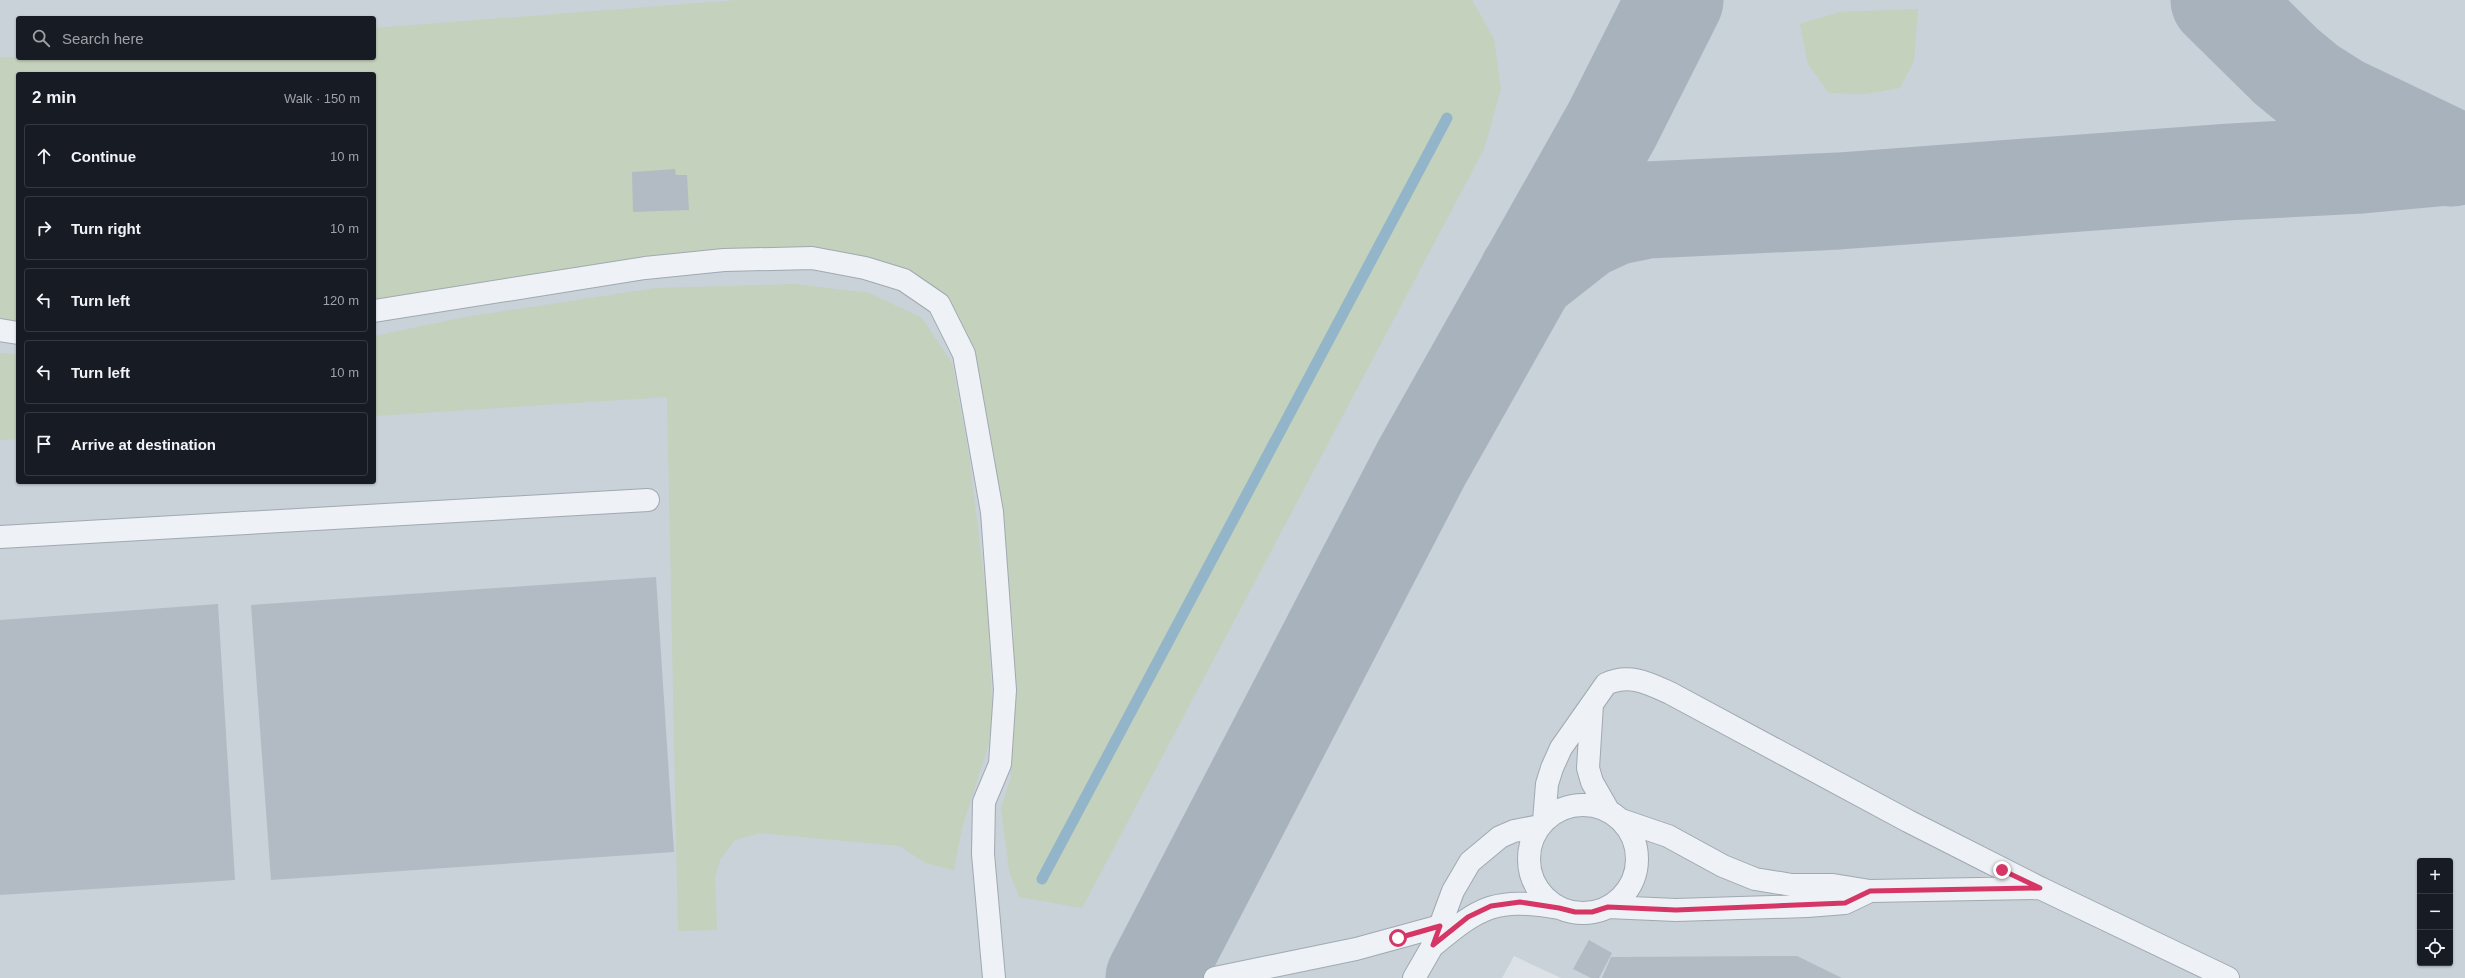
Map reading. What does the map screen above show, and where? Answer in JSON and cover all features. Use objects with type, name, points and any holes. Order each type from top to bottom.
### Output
[{"type":"lane","points":[[376,311],[645,268],[724,260],[804,258],[865,268],[904,280],[939,304],[964,354],[992,512],[1005,690],[1000,764],[984,802],[983,854],[994,978]]},
{"type":"lane","points":[[0,330],[16,333]]},
{"type":"lane","points":[[0,538],[648,500]]},
{"type":"lane","points":[[1559,908],[1546,898],[1536,886],[1530,872],[1529,855],[1532,840],[1542,823],[1546,784],[1561,748],[1593,700],[1606,684],[1616,679],[1643,681],[1670,692],[1908,821],[2040,888],[2228,978]]},
{"type":"lane","points":[[1593,700],[1589,732],[1588,768],[1592,782],[1615,815],[1633,836],[1638,856],[1635,876],[1625,894],[1608,907]]},
{"type":"lane","points":[[1414,978],[1437,935],[1453,891],[1470,862],[1500,838],[1514,831],[1542,823],[1563,808],[1586,804],[1668,836],[1723,866],[1755,879],[1792,885],[1833,885],[1870,891],[2040,888]]},
{"type":"lane","points":[[1215,978],[1437,935],[1491,906],[1520,902],[1575,912],[1592,912],[1608,907],[1676,910],[1845,903],[1870,891]]},
{"type":"shaded area","points":[[0,0],[2465,0],[2465,978],[1561,978],[1514,956],[1502,978],[0,978]]},
{"type":"green space","points":[[738,0],[1472,0],[1494,39],[1501,89],[1484,149],[1082,908],[1019,897],[1009,870],[1001,808],[1011,778],[1014,634],[999,498],[974,359],[914,282],[813,257],[376,312],[376,72],[16,72],[16,328],[0,326],[0,57],[16,57],[16,60],[376,60],[376,28]]},
{"type":"green space","points":[[1918,9],[1914,61],[1900,88],[1865,94],[1829,93],[1808,64],[1800,24],[1840,12]]},
{"type":"green space","points":[[795,284],[869,293],[922,318],[952,363],[969,455],[988,611],[993,731],[962,828],[954,870],[925,863],[900,846],[760,833],[735,840],[720,860],[715,877],[717,930],[678,931],[667,397],[376,416],[376,336],[466,317],[656,288]]},
{"type":"green space","points":[[0,353],[16,355],[16,439],[0,440]]},
{"type":"building","points":[[675,169],[676,175],[687,175],[689,210],[633,212],[632,172]]},
{"type":"building","points":[[656,577],[674,852],[271,880],[251,605]]},
{"type":"building","points":[[218,604],[235,880],[0,895],[0,620]]},
{"type":"building","points":[[1589,940],[1612,953],[1599,978],[1591,978],[1573,969]]},
{"type":"building","points":[[1797,956],[1842,978],[1602,978],[1611,957]]},
{"type":"waterway","points":[[1042,879],[1447,118]]},
{"type":"taxiway","points":[[1154,978],[1421,464],[1612,125],[1675,0]]},
{"type":"taxiway","points":[[2219,0],[2286,66],[2309,85],[2339,104],[2452,158]]},
{"type":"taxiway","points":[[1527,275],[1583,231],[1613,217],[1647,210],[1839,201],[2229,172],[2361,165],[2448,157]]},
{"type":"route","points":[[1398,938],[1440,926],[1433,945],[1468,917],[1491,906],[1520,902],[1535,903],[1575,912],[1592,912],[1608,907],[1676,910],[1807,906],[1845,903],[1870,891],[1963,888],[2040,888],[2002,870]]}]
